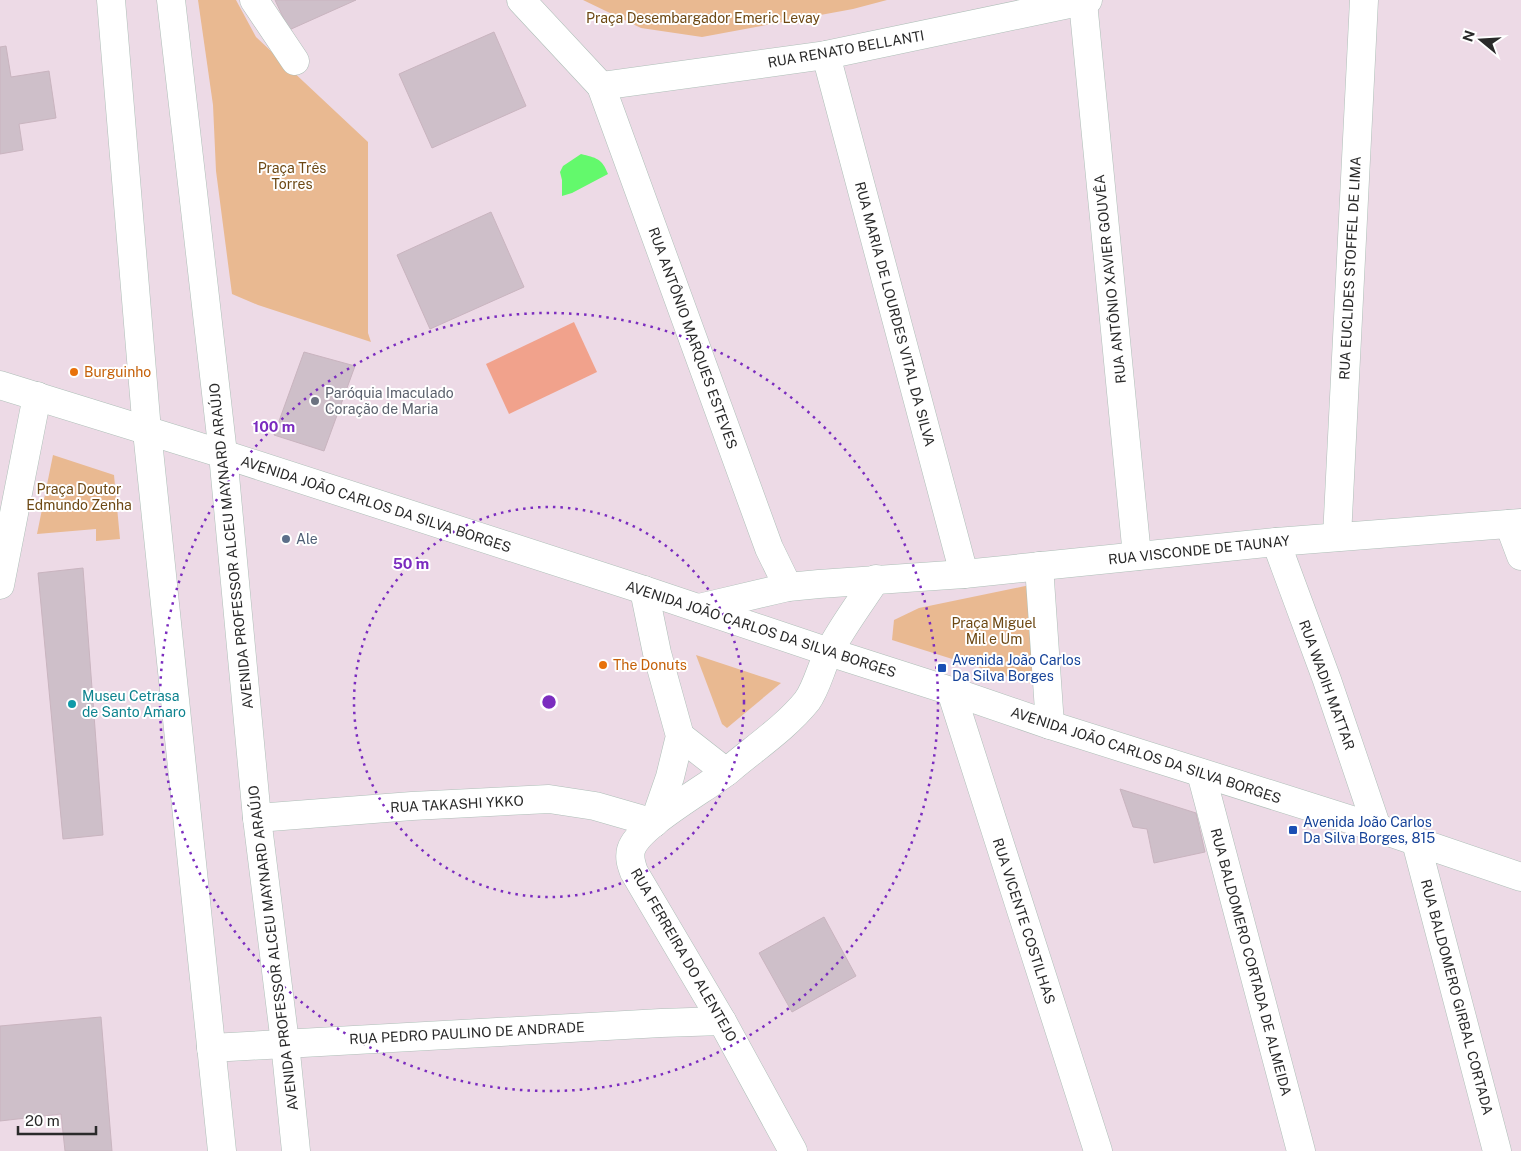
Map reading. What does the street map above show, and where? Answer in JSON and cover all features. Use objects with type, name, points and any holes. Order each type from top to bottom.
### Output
[{"type":"street","points":[[111,0],[147,431],[222,1151]]},
{"type":"street","name":"AVENIDA PROFESSOR ALCEU MAYNARD ARAÚJO","points":[[170,0],[223,454],[257,818],[285,1043],[296,1151]]},
{"type":"street","points":[[254,0],[295,61]]},
{"type":"street","points":[[520,0],[601,86]]},
{"type":"street","name":"RUA EUCLIDES STOFFEL DE LIMA","points":[[1337,537],[1364,0]]},
{"type":"street","name":"RUA RENATO BELLANTI","points":[[601,86],[826,55],[1085,1]]},
{"type":"street","name":"RUA ANTÔNIO XAVIER GOUVÊA","points":[[1085,1],[1137,556]]},
{"type":"street","name":"RUA MARIA DE LOURDES VITAL DA SILVA","points":[[826,55],[964,574]]},
{"type":"street","name":"RUA ANTÔNIO MARQUES ESTEVES","points":[[601,86],[769,548],[788,588]]},
{"type":"street","name":"AVENIDA JOÃO CARLOS DA SILVA BORGES","points":[[0,385],[223,454],[644,590],[951,691],[1050,726],[1377,828],[1521,878]]},
{"type":"street","points":[[0,585],[37,396]]},
{"type":"street","points":[[1515,524],[1521,556]]},
{"type":"street","name":"RUA VISCONDE DE TAUNAY","points":[[699,608],[788,588],[876,579],[964,574],[1276,542],[1515,524]]},
{"type":"street","name":"RUA WADIH MATTAR","points":[[1276,542],[1327,680],[1377,828]]},
{"type":"street","points":[[1039,566],[1050,726]]},
{"type":"street","points":[[829,652],[876,579]]},
{"type":"street","points":[[644,590],[657,654],[680,736],[670,777],[654,823]]},
{"type":"street","name":"RUA FERREIRA DO ALENTEJO","points":[[793,1151],[722,1021],[634,872],[630,860],[632,848],[638,838],[654,823],[726,772],[792,718],[808,699],[829,652]]},
{"type":"street","name":"RUA VICENTE COSTILHAS","points":[[951,691],[1098,1151]]},
{"type":"street","points":[[680,736],[726,772]]},
{"type":"street","name":"RUA BALDOMERO CORTADA DE ALMEIDA","points":[[1201,773],[1301,1151]]},
{"type":"street","name":"RUA TAKASHI YKKO","points":[[257,818],[548,798],[595,806],[654,823]]},
{"type":"street","name":"RUA BALDOMERO GIRBAL CORTADA","points":[[1416,842],[1498,1151]]},
{"type":"street","name":"RUA PEDRO PAULINO DE ANDRADE","points":[[211,1048],[722,1021]]},
{"type":"green space","name":"Praça Três Torres","points":[[198,0],[236,0],[256,37],[368,142],[368,333],[371,342],[258,305],[232,294],[216,171],[213,105]]},
{"type":"green space","name":"Praça Desembargador Emeric Levay","points":[[583,0],[887,0],[853,9],[702,37],[641,28]]},
{"type":"green space","name":"Praça Doutor Edmundo Zenha","points":[[53,455],[114,475],[120,539],[96,541],[96,529],[37,534]]},
{"type":"green space","name":"Praça Miguel Mil e Um","points":[[1030,585],[1035,685],[892,640],[894,620],[919,608]]},
{"type":"green space","points":[[696,655],[781,683],[727,728],[722,724]]},
{"type":"shaded area","points":[[581,154],[601,162],[608,174],[572,193],[562,196],[560,172],[563,166]]},
{"type":"shaded area","points":[[574,322],[597,372],[509,414],[486,364]]},
{"type":"building","points":[[275,0],[356,0],[289,30]]},
{"type":"building","points":[[494,32],[526,106],[432,148],[399,74]]},
{"type":"building","points":[[6,46],[11,77],[49,71],[56,118],[19,124],[23,150],[0,154],[0,47]]},
{"type":"building","points":[[491,212],[524,287],[430,329],[397,255]]},
{"type":"building","name":"Paróquia Imaculado Coração de Maria","points":[[304,352],[355,366],[324,451],[274,435]]},
{"type":"building","name":"Museu Cetrasa de Santo Amaro","points":[[83,568],[103,835],[63,839],[38,573]]},
{"type":"building","points":[[1120,789],[1196,813],[1205,852],[1154,863],[1147,829],[1133,827]]},
{"type":"building","points":[[824,917],[856,976],[792,1012],[759,953]]},
{"type":"building","points":[[101,1017],[112,1151],[65,1151],[61,1114],[0,1121],[0,1026]]},
{"type":"place","name":"Burguinho","points":[[74,372]]},
{"type":"place","name":"Paróquia Imaculado Coração de Maria","points":[[315,401]]},
{"type":"place","name":"Ale","points":[[286,539]]},
{"type":"place","name":"The Donuts","points":[[603,665]]},
{"type":"place","name":"Avenida João Carlos Da Silva Borges","points":[[942,668]]},
{"type":"place","name":"Museu Cetrasa de Santo Amaro","points":[[72,704]]},
{"type":"place","name":"Avenida João Carlos Da Silva Borges, 815","points":[[1293,830]]}]
